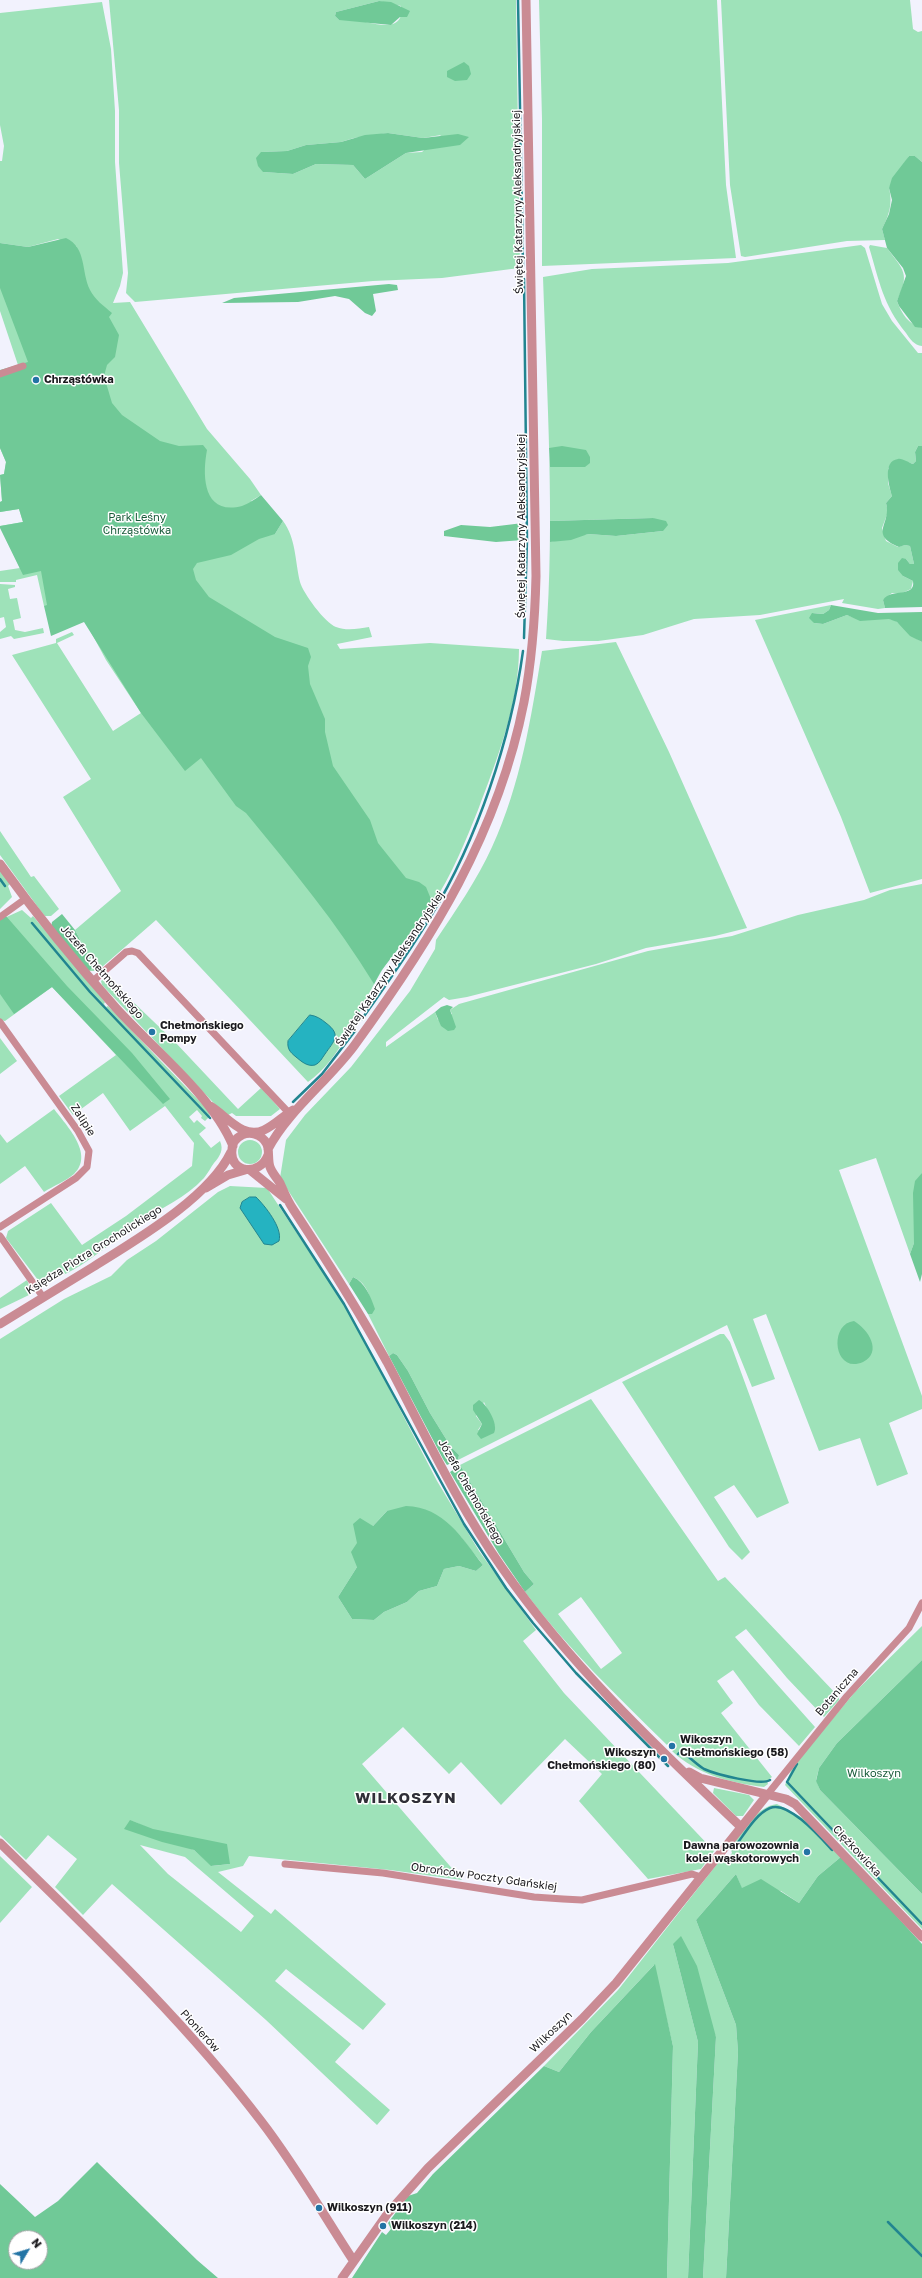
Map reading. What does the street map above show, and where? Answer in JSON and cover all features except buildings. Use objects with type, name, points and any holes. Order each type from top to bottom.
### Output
[{"type":"street","name":"Świętej Katarzyny Aleksandryjskiej","points":[[268,1152],[300,1107],[329,1077],[354,1046],[449,902],[468,868],[494,809],[508,767],[524,701],[534,630],[536,576],[526,0]]},
{"type":"street","points":[[0,374],[24,366]]},
{"type":"street","name":"Józefa Chełmońskiego","points":[[0,864],[25,898],[93,981],[210,1106],[232,1149]]},
{"type":"street","points":[[0,916],[25,898]]},
{"type":"street","points":[[93,981],[126,952],[132,951],[138,953],[289,1113]]},
{"type":"street","name":"Zalipie","points":[[0,1022],[78,1130],[89,1151],[87,1167],[76,1178],[0,1227]]},
{"type":"street","name":"Józefa Chełmońskiego","points":[[210,1106],[222,1112],[242,1130],[251,1133]]},
{"type":"street","name":"Świętej Katarzyny Aleksandryjskiej","points":[[251,1133],[264,1130],[300,1107]]},
{"type":"street","points":[[251,1133],[262,1138],[268,1152],[262,1165],[248,1170],[235,1163],[232,1149],[240,1136],[251,1133]]},
{"type":"street","name":"Księdza Piotra Grocholickiego","points":[[0,1324],[155,1228],[198,1193],[222,1167],[232,1149]]},
{"type":"street","name":"Józefa Chełmońskiego","points":[[268,1152],[270,1167],[287,1200],[355,1306],[462,1504],[503,1568],[540,1619],[580,1666],[741,1827]]},
{"type":"street","name":"Józefa Chełmońskiego","points":[[248,1170],[287,1200]]},
{"type":"street","name":"Księdza Piotra Grocholickiego","points":[[198,1193],[228,1175],[248,1170]]},
{"type":"street","points":[[0,1236],[43,1297]]},
{"type":"street","name":"Botaniczna","points":[[766,1795],[846,1696],[909,1628],[922,1603]]},
{"type":"street","name":"Józefa Chełmońskiego","points":[[678,1765],[700,1778],[766,1795]]},
{"type":"street","name":"Wilkoszyn","points":[[342,2278],[353,2260],[388,2213],[428,2168],[606,1994],[766,1795]]},
{"type":"street","name":"Ciężkowicka","points":[[766,1795],[786,1799],[795,1804],[922,1937]]},
{"type":"street","name":"Pionierów","points":[[0,1843],[140,1981],[262,2121],[353,2260]]},
{"type":"street","name":"Obrońców Poczty Gdańskiej","points":[[285,1864],[383,1873],[534,1897],[569,1899],[593,1898],[692,1874],[701,1877]]},
{"type":"green space","points":[[109,0],[516,0],[520,266],[519,268],[442,278],[373,281],[135,302],[126,293],[128,273],[119,163],[119,110]],"holes":[[[379,1],[401,6],[401,14],[397,22],[379,25],[353,20],[339,20],[335,16],[336,12]],[[388,133],[423,138],[441,135],[422,152],[406,153],[365,179],[353,165],[316,164],[293,174],[263,172],[261,152],[287,151],[306,145],[341,142],[354,138]]]},
{"type":"green space","points":[[539,0],[717,0],[726,185],[736,258],[542,266],[542,119]]},
{"type":"green space","points":[[721,0],[910,0],[913,29],[918,32],[922,31],[922,162],[915,156],[909,156],[889,188],[891,199],[890,209],[882,229],[885,240],[847,241],[745,257],[741,256],[730,185]]},
{"type":"green space","points":[[379,1],[391,2],[410,11],[407,17],[400,17],[391,25],[339,20],[335,16],[336,12]]},
{"type":"green space","points":[[102,2],[111,49],[115,111],[115,162],[123,273],[120,286],[113,303],[130,302],[207,429],[250,479],[261,495],[251,501],[275,534],[283,521],[293,542],[300,582],[305,593],[315,607],[326,620],[336,627],[356,629],[369,627],[372,637],[337,644],[340,649],[430,643],[519,649],[515,690],[506,731],[478,810],[452,870],[432,905],[399,946],[381,972],[341,1046],[320,1072],[308,1082],[156,920],[97,971],[90,971],[93,964],[75,930],[121,891],[63,797],[91,779],[12,655],[56,643],[56,639],[72,632],[74,635],[57,643],[113,731],[141,713],[106,660],[85,621],[44,606],[37,575],[16,580],[16,582],[0,582],[0,571],[20,568],[0,526],[23,522],[19,509],[0,512],[0,502],[2,501],[0,475],[4,474],[6,462],[0,448],[18,365],[0,311],[0,256],[77,247],[58,239],[28,247],[0,243],[0,161],[2,161],[4,146],[0,125],[0,13]]},
{"type":"green space","points":[[464,62],[469,66],[471,74],[467,80],[455,81],[447,77],[447,71]]},
{"type":"green space","points":[[388,133],[423,138],[458,134],[469,137],[460,145],[406,153],[365,179],[353,165],[316,164],[293,174],[263,172],[258,166],[256,158],[261,152],[287,151],[306,145],[341,142],[365,135]]},
{"type":"green space","points":[[909,156],[915,156],[922,162],[922,328],[915,327],[899,306],[897,301],[906,276],[903,268],[887,248],[882,229],[889,214],[892,200],[889,188],[892,178]]},
{"type":"green space","name":"Park Leśny Chrząstówka","points":[[66,238],[73,242],[77,248],[90,290],[97,300],[112,313],[109,317],[119,335],[115,357],[107,365],[104,376],[112,403],[122,415],[160,441],[179,446],[203,445],[207,450],[205,471],[208,492],[212,500],[219,505],[229,508],[242,506],[261,495],[283,521],[275,534],[259,539],[231,555],[197,563],[193,569],[196,580],[209,597],[275,637],[308,648],[311,657],[308,666],[310,684],[325,719],[325,732],[333,766],[370,820],[378,843],[406,878],[419,882],[426,887],[433,904],[381,971],[374,984],[345,939],[313,897],[246,813],[236,806],[201,758],[185,771],[141,713],[84,622],[51,636],[44,606],[47,605],[41,571],[23,575],[0,528],[0,526],[23,522],[19,509],[0,512],[0,502],[2,501],[0,475],[4,474],[6,462],[0,448],[0,370],[28,362],[0,288],[0,243],[28,247]]},
{"type":"green space","points":[[861,245],[865,248],[882,304],[892,321],[918,353],[922,353],[922,446],[918,446],[915,452],[916,461],[913,464],[907,462],[888,468],[888,483],[892,496],[886,503],[888,512],[882,528],[886,541],[898,547],[905,545],[910,546],[914,564],[910,564],[906,559],[903,576],[913,581],[911,589],[900,594],[892,593],[883,600],[885,608],[878,609],[842,603],[844,599],[760,615],[694,619],[643,635],[598,641],[563,641],[546,639],[550,549],[549,452],[550,467],[572,467],[549,448],[543,277],[592,269],[728,263]]},
{"type":"green space","points":[[870,245],[887,248],[901,267],[904,278],[901,292],[897,301],[906,318],[913,324],[922,328],[922,346],[914,343],[898,323],[892,312],[879,281],[869,247]]},
{"type":"green space","points":[[389,284],[397,285],[398,290],[373,294],[376,311],[372,316],[365,313],[349,299],[335,296],[298,302],[222,303],[234,298]]},
{"type":"green space","points":[[562,446],[586,450],[590,457],[590,463],[585,467],[550,467],[549,448]]},
{"type":"green space","points":[[918,446],[922,446],[922,607],[885,608],[883,600],[886,596],[907,591],[913,586],[913,581],[903,576],[898,570],[898,563],[902,558],[906,559],[910,564],[914,564],[910,546],[905,545],[899,547],[885,538],[883,533],[887,510],[886,503],[892,496],[888,480],[888,469],[893,461],[898,459],[913,464],[916,461],[915,452]]},
{"type":"green space","points":[[653,518],[666,521],[668,525],[663,531],[616,536],[588,534],[571,540],[550,542],[550,521]]},
{"type":"green space","points":[[523,523],[523,540],[496,542],[444,536],[444,531],[461,525],[490,527]]},
{"type":"green space","points":[[0,584],[15,585],[15,587],[8,589],[10,599],[17,598],[21,618],[13,620],[15,630],[25,632],[43,628],[44,633],[14,639],[11,636],[0,639],[0,632],[6,627],[4,617],[0,618]]},
{"type":"green space","points":[[831,605],[829,610],[823,614],[813,613],[814,623],[823,624],[847,615],[860,619],[890,619],[894,620],[922,642],[922,879],[870,893],[841,817],[755,620]]},
{"type":"green space","points":[[831,605],[878,613],[922,612],[922,642],[910,636],[897,622],[889,619],[860,621],[847,615],[823,624],[814,623],[809,618],[812,613],[823,614],[829,610]]},
{"type":"green space","points":[[616,642],[669,752],[747,928],[715,936],[646,948],[596,964],[467,997],[449,1000],[444,997],[386,1042],[386,1047],[435,1012],[438,1020],[452,1014],[450,1010],[459,1004],[648,951],[732,936],[798,915],[864,900],[890,890],[922,884],[922,1173],[914,1222],[914,1243],[910,1254],[876,1158],[839,1170],[922,1396],[922,1409],[889,1423],[908,1474],[877,1486],[860,1438],[819,1451],[766,1314],[753,1319],[775,1379],[752,1387],[727,1325],[458,1460],[459,1455],[451,1447],[430,1413],[408,1371],[397,1355],[393,1353],[389,1356],[368,1314],[372,1314],[372,1309],[366,1288],[362,1283],[353,1277],[349,1284],[280,1178],[286,1140],[305,1115],[351,1067],[410,991],[435,949],[436,940],[466,895],[492,847],[502,823],[518,775],[534,701],[542,651]],"holes":[[[484,1402],[495,1427],[478,1430],[482,1424],[476,1416]]]},
{"type":"green space","points":[[0,831],[31,877],[34,876],[59,909],[51,916],[45,916],[0,855]]},
{"type":"green space","points":[[0,870],[10,884],[8,886],[12,897],[0,909]]},
{"type":"green space","points":[[22,910],[31,918],[33,916],[105,1002],[104,1004],[106,1007],[108,1006],[209,1111],[210,1116],[205,1121],[201,1118],[202,1116],[197,1110],[189,1117],[194,1123],[197,1120],[206,1128],[199,1134],[211,1148],[220,1141],[222,1147],[220,1155],[197,1185],[173,1202],[139,1222],[76,1268],[62,1276],[49,1280],[38,1280],[6,1238],[8,1231],[51,1203],[82,1245],[126,1216],[192,1166],[194,1143],[165,1106],[130,1131],[103,1093],[73,1115],[59,1096],[116,1055],[52,987],[5,1021],[0,1020],[0,920]]},
{"type":"green space","points":[[62,914],[75,930],[93,965],[90,971],[86,969],[51,927],[52,922]]},
{"type":"green space","points":[[6,916],[67,986],[132,1053],[170,1099],[163,1104],[52,987],[14,1014],[0,994],[0,920]]},
{"type":"green space","points":[[108,975],[129,998],[175,1042],[238,1109],[261,1088],[280,1109],[271,1116],[236,1116],[232,1113],[226,1116],[102,985],[101,981]]},
{"type":"green space","points":[[447,1005],[453,1007],[450,1010],[456,1027],[454,1030],[448,1031],[441,1026],[435,1012],[441,1007]]},
{"type":"green space","points":[[0,1038],[17,1061],[0,1074]]},
{"type":"green space","points":[[54,1109],[76,1140],[80,1149],[80,1166],[74,1174],[44,1192],[25,1166],[0,1184],[0,1134],[7,1143]]},
{"type":"green space","points":[[250,1140],[259,1143],[262,1152],[259,1161],[250,1164],[241,1161],[238,1152],[241,1143]]},
{"type":"green space","points":[[922,1173],[922,1274],[920,1282],[910,1254],[914,1243],[913,1193],[915,1181]]},
{"type":"green space","points":[[230,1186],[267,1188],[351,1315],[437,1481],[479,1551],[536,1630],[523,1641],[564,1693],[714,1851],[701,1869],[648,1879],[579,1801],[602,1774],[565,1739],[501,1805],[461,1762],[449,1774],[403,1727],[362,1764],[462,1880],[390,1870],[249,1856],[243,1866],[218,1872],[271,1914],[275,1909],[386,2004],[363,2030],[286,1969],[275,1981],[351,2044],[335,2062],[390,2110],[377,2125],[266,2020],[112,1884],[83,1915],[55,1887],[77,1859],[48,1835],[26,1860],[0,1835],[0,1339],[64,1299],[111,1276],[127,1260],[156,1241],[218,1192]],"holes":[[[387,1511],[461,1537],[483,1565],[476,1571],[459,1566],[444,1569],[437,1586],[419,1591],[407,1602],[384,1612],[374,1620],[352,1619],[338,1597],[357,1567],[357,1543]],[[130,1820],[230,1864],[212,1866],[194,1850]],[[140,1845],[185,1857],[254,1916],[241,1932],[168,1874]]]},
{"type":"green space","points":[[353,1277],[361,1282],[369,1295],[375,1309],[372,1314],[368,1314],[349,1284]]},
{"type":"green space","points":[[27,1280],[32,1292],[29,1295],[0,1309],[0,1298]]},
{"type":"green space","points":[[854,1321],[864,1329],[873,1347],[869,1358],[863,1362],[853,1364],[846,1362],[841,1356],[838,1348],[838,1339],[840,1330],[846,1324]]},
{"type":"green space","points":[[720,1334],[724,1334],[730,1342],[789,1503],[757,1518],[734,1485],[714,1497],[750,1552],[742,1560],[729,1547],[622,1382]]},
{"type":"green space","points":[[393,1353],[397,1355],[408,1371],[430,1413],[451,1447],[459,1455],[458,1460],[447,1465],[443,1459],[389,1356]]},
{"type":"green space","points":[[591,1399],[718,1581],[725,1577],[839,1697],[839,1700],[824,1717],[787,1678],[746,1629],[735,1637],[815,1727],[799,1746],[759,1705],[733,1670],[717,1681],[733,1703],[721,1713],[772,1777],[767,1781],[768,1784],[764,1787],[727,1780],[692,1766],[672,1751],[676,1747],[671,1741],[667,1745],[593,1671],[541,1613],[525,1592],[534,1584],[524,1572],[460,1465]],"holes":[[[581,1597],[622,1653],[601,1669],[558,1614]]]},
{"type":"green space","points":[[479,1400],[491,1415],[495,1425],[494,1433],[481,1439],[477,1434],[482,1424],[473,1410],[473,1405]]},
{"type":"green space","points":[[460,1465],[524,1572],[534,1584],[525,1592],[499,1554],[450,1472]]},
{"type":"green space","points":[[406,1506],[431,1512],[442,1518],[459,1535],[483,1565],[476,1571],[459,1566],[444,1569],[437,1586],[419,1591],[407,1602],[384,1612],[374,1620],[352,1619],[338,1597],[357,1567],[351,1552],[357,1543],[353,1524],[360,1518],[373,1526],[387,1511]]},
{"type":"green space","points":[[922,1626],[922,1660],[837,1743],[819,1768],[816,1780],[820,1790],[922,1894],[922,1929],[785,1785],[793,1766],[855,1692]]},
{"type":"green space","name":"Wilkoszyn","points":[[922,1660],[922,1894],[820,1790],[816,1781],[819,1768],[837,1743]]},
{"type":"green space","points":[[714,1788],[749,1795],[754,1800],[743,1816],[736,1816],[713,1793]]},
{"type":"green space","points":[[777,1804],[803,1818],[842,1856],[818,1876],[799,1903],[781,1891],[742,1889],[736,1874],[696,1920],[736,2025],[738,2052],[726,2278],[703,2278],[716,2037],[673,1944],[698,2042],[688,2278],[667,2278],[673,2046],[654,1965],[591,2032],[559,2072],[544,2066],[618,1990],[721,1859],[728,1858],[732,1853],[730,1847],[750,1821],[763,1809]]},
{"type":"green space","points":[[130,1820],[153,1829],[227,1844],[230,1864],[211,1866],[194,1850],[162,1842],[124,1829]]},
{"type":"green space","points":[[0,1856],[32,1887],[0,1923]]},
{"type":"green space","points":[[842,1856],[922,1944],[922,2278],[726,2278],[738,2052],[736,2025],[696,1920],[736,1874],[742,1888],[761,1879],[799,1903],[818,1876]]},
{"type":"green space","points":[[681,1936],[697,1966],[716,2037],[703,2278],[688,2278],[698,2042],[673,1944]]},
{"type":"green space","points":[[655,1964],[673,2046],[667,2278],[352,2278],[382,2232],[386,2235],[391,2229],[388,2223],[408,2196],[417,2193],[433,2174],[544,2066],[559,2072],[591,2032]]},
{"type":"green space","points":[[97,2162],[197,2260],[218,2278],[0,2278],[0,2184],[35,2217],[58,2201]]},
{"type":"water","points":[[310,1015],[317,1017],[331,1027],[335,1035],[333,1042],[321,1060],[315,1065],[304,1063],[289,1050],[288,1046],[288,1041]]},
{"type":"water","points":[[250,1197],[256,1197],[268,1211],[276,1224],[280,1236],[279,1241],[272,1245],[264,1244],[240,1208],[242,1202]]},
{"type":"waterway","points":[[518,0],[523,266]]},
{"type":"waterway","points":[[524,279],[527,540],[524,638]]},
{"type":"waterway","points":[[362,1019],[423,929],[448,886],[463,855],[490,788],[501,753],[510,719],[523,651]]},
{"type":"waterway","points":[[0,879],[5,886]]},
{"type":"waterway","points":[[32,923],[90,992],[210,1118]]},
{"type":"waterway","points":[[293,1102],[322,1074],[355,1031]]},
{"type":"waterway","points":[[280,1205],[344,1304],[464,1524],[506,1588],[533,1623],[576,1673],[668,1766]]},
{"type":"waterway","points":[[678,1754],[682,1751],[704,1769],[718,1774],[757,1782],[770,1780]]},
{"type":"waterway","points":[[797,1764],[787,1782],[922,1924]]},
{"type":"waterway","points":[[733,1849],[759,1815],[770,1808],[777,1807],[786,1810],[804,1822],[832,1850]]},
{"type":"waterway","points":[[888,2222],[922,2256]]},
{"type":"place","name":"Chrząstówka","points":[[36,380]]},
{"type":"place","name":"Chełmońskiego Pompy","points":[[152,1032]]},
{"type":"place","name":"Wikoszyn Chełmońskiego (58)","points":[[672,1746]]},
{"type":"place","name":"Wikoszyn Chełmońskiego (80)","points":[[664,1759]]},
{"type":"place","name":"Dawna parowozownia kolei wąskotorowych","points":[[807,1852]]},
{"type":"place","name":"Wilkoszyn (911)","points":[[319,2208]]},
{"type":"place","name":"Wilkoszyn (214)","points":[[383,2226]]},
{"type":"district","name":"WILKOSZYN","points":[[406,1798]]}]
